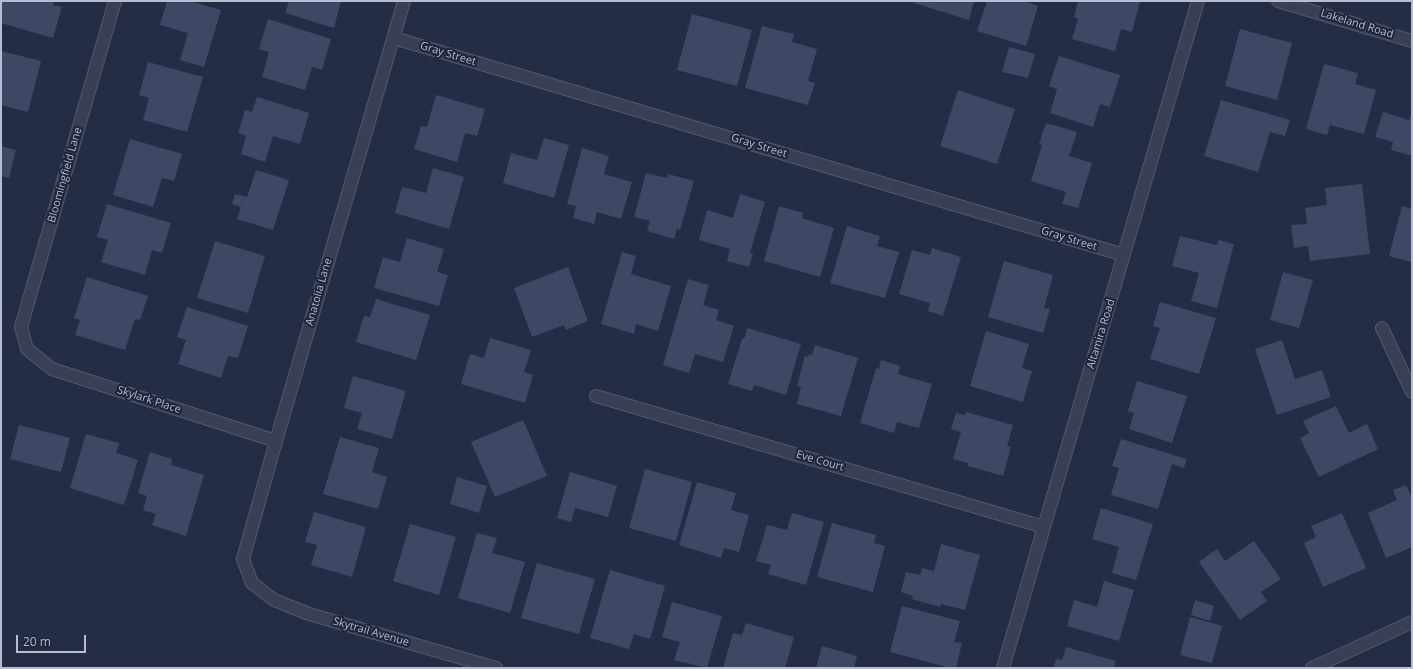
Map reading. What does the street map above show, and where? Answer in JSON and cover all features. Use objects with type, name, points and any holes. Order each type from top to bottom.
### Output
[{"type":"street","name":"Bloomingfield Lane","points":[[27,349],[21,327],[115,1]]},
{"type":"street","name":"Anatolia Lane","points":[[252,584],[243,559],[404,1]]},
{"type":"street","name":"Altamira Road","points":[[1003,668],[1198,1]]},
{"type":"street","name":"Lakeland Road","points":[[1278,1],[1412,41]]},
{"type":"street","name":"Gray Street","points":[[394,38],[1124,255]]},
{"type":"street","points":[[1382,328],[1412,392]]},
{"type":"street","name":"Skylark Place","points":[[27,349],[52,369],[276,441]]},
{"type":"street","name":"Eve Court","points":[[596,396],[1044,527]]},
{"type":"street","name":"Skytrail Avenue","points":[[252,584],[274,600],[309,614],[496,668]]},
{"type":"street","points":[[1312,668],[1412,622]]},
{"type":"building","points":[[1,1],[54,1],[53,5],[62,7],[53,38],[1,23]]},
{"type":"building","points":[[167,1],[189,1],[221,10],[204,67],[180,60],[188,33],[160,25]]},
{"type":"building","points":[[289,1],[341,1],[334,28],[285,13]]},
{"type":"building","points":[[915,1],[974,1],[969,20],[914,3]]},
{"type":"building","points":[[987,1],[1023,1],[1038,6],[1026,46],[977,31]]},
{"type":"building","points":[[1078,1],[1140,1],[1132,32],[1121,29],[1115,51],[1072,39],[1078,19],[1074,17]]},
{"type":"building","points":[[692,14],[752,30],[737,86],[677,70]]},
{"type":"building","points":[[268,19],[331,39],[322,70],[312,67],[305,90],[262,77],[269,52],[259,49]]},
{"type":"building","points":[[762,26],[794,34],[792,42],[817,49],[808,81],[815,83],[808,105],[745,88]]},
{"type":"building","points":[[1240,29],[1292,43],[1277,100],[1225,86]]},
{"type":"building","points":[[1009,47],[1035,54],[1028,78],[1002,72]]},
{"type":"building","points":[[1,51],[41,61],[28,112],[1,105]]},
{"type":"building","points":[[1059,56],[1120,75],[1110,107],[1100,104],[1093,127],[1050,113],[1057,89],[1049,86]]},
{"type":"building","points":[[148,62],[203,77],[187,132],[143,120],[149,98],[139,95]]},
{"type":"building","points":[[1324,64],[1358,73],[1355,84],[1376,90],[1364,134],[1330,125],[1327,135],[1306,129]]},
{"type":"building","points":[[958,90],[1015,109],[997,164],[940,146]]},
{"type":"building","points":[[436,95],[485,109],[477,136],[465,133],[457,162],[414,149],[421,126],[427,127]]},
{"type":"building","points":[[257,97],[309,113],[300,144],[273,136],[265,162],[241,154],[246,136],[238,133],[245,110],[252,112]]},
{"type":"building","points":[[1221,100],[1290,120],[1285,136],[1270,132],[1258,172],[1204,156]]},
{"type":"building","points":[[1383,112],[1409,120],[1412,112],[1412,156],[1391,150],[1393,142],[1375,137]]},
{"type":"building","points":[[1046,123],[1077,132],[1069,156],[1092,163],[1078,208],[1062,204],[1066,192],[1031,181],[1042,145],[1039,144]]},
{"type":"building","points":[[544,138],[569,145],[554,198],[503,183],[511,153],[537,160]]},
{"type":"building","points":[[130,139],[182,154],[174,181],[162,178],[153,207],[113,195]]},
{"type":"building","points":[[1,146],[16,150],[9,178],[1,176]]},
{"type":"building","points":[[582,148],[609,156],[604,174],[632,182],[621,219],[597,212],[594,224],[573,218],[576,206],[567,204]]},
{"type":"building","points":[[433,168],[464,177],[449,229],[395,213],[402,187],[426,193]]},
{"type":"building","points":[[256,170],[289,180],[273,230],[237,219],[241,207],[232,204],[235,194],[247,197]]},
{"type":"building","points":[[646,173],[667,178],[668,174],[694,181],[680,230],[677,229],[674,239],[647,231],[650,221],[634,217]]},
{"type":"building","points":[[1362,184],[1370,254],[1310,261],[1308,246],[1294,248],[1291,225],[1307,224],[1305,208],[1327,205],[1325,188]]},
{"type":"building","points":[[740,194],[765,202],[750,253],[753,253],[749,267],[727,261],[730,249],[699,240],[707,210],[733,218]]},
{"type":"building","points":[[107,204],[171,223],[162,253],[152,250],[145,275],[101,262],[108,240],[97,237]]},
{"type":"building","points":[[779,206],[803,213],[802,218],[834,228],[820,277],[764,261]]},
{"type":"building","points":[[1402,206],[1412,209],[1412,262],[1389,256]]},
{"type":"building","points":[[847,226],[880,236],[877,246],[899,252],[885,298],[830,283]]},
{"type":"building","points":[[1180,236],[1217,245],[1219,240],[1234,244],[1217,308],[1191,301],[1199,273],[1172,266]]},
{"type":"building","points":[[407,238],[444,249],[437,272],[448,275],[439,306],[374,288],[383,257],[400,262]]},
{"type":"building","points":[[215,241],[265,256],[248,313],[197,298]]},
{"type":"building","points":[[932,248],[961,257],[943,316],[928,311],[930,303],[899,294],[912,250],[930,255]]},
{"type":"building","points":[[622,252],[636,256],[631,274],[671,286],[658,331],[636,324],[634,334],[601,324]]},
{"type":"building","points":[[1004,261],[1053,275],[1044,308],[1050,309],[1043,333],[988,317]]},
{"type":"building","points":[[568,267],[588,321],[566,330],[564,325],[532,337],[514,288]]},
{"type":"building","points":[[1283,272],[1313,280],[1299,328],[1270,320]]},
{"type":"building","points":[[87,277],[148,296],[140,320],[135,319],[125,350],[75,335],[80,320],[74,318]]},
{"type":"building","points":[[688,279],[709,285],[703,305],[719,310],[716,320],[734,326],[723,362],[695,354],[689,373],[663,365]]},
{"type":"building","points":[[376,299],[430,315],[416,360],[356,342],[364,316],[370,317]]},
{"type":"building","points":[[1160,302],[1216,318],[1199,374],[1150,359],[1160,328],[1153,326]]},
{"type":"building","points":[[187,307],[248,326],[238,358],[228,356],[221,378],[178,364],[186,340],[177,337]]},
{"type":"building","points":[[747,328],[801,344],[786,395],[754,385],[752,391],[728,384],[742,339],[745,337]]},
{"type":"building","points":[[986,331],[1029,344],[1022,368],[1032,371],[1023,402],[970,386]]},
{"type":"building","points":[[490,338],[531,350],[524,372],[533,375],[525,403],[461,384],[470,354],[484,358]]},
{"type":"building","points":[[1282,340],[1295,379],[1322,370],[1331,397],[1277,415],[1255,349]]},
{"type":"building","points":[[815,345],[858,358],[841,416],[797,404],[801,387],[797,386],[805,356],[808,357],[809,354],[812,355]]},
{"type":"building","points":[[881,360],[900,366],[898,374],[932,384],[919,428],[897,422],[894,433],[860,423],[876,368],[879,369]]},
{"type":"building","points":[[353,376],[406,391],[392,439],[357,429],[362,413],[344,408]]},
{"type":"building","points":[[1137,381],[1187,396],[1172,443],[1129,429],[1134,413],[1128,411]]},
{"type":"building","points":[[1336,406],[1349,433],[1367,424],[1378,449],[1319,477],[1300,438],[1309,433],[1303,421]]},
{"type":"building","points":[[966,412],[1013,425],[1007,446],[1011,447],[1003,476],[968,466],[968,463],[953,459],[961,432],[951,429],[956,413],[965,415]]},
{"type":"building","points":[[523,420],[547,476],[495,497],[471,442]]},
{"type":"building","points":[[19,425],[70,438],[61,472],[10,459]]},
{"type":"building","points":[[86,434],[119,443],[116,453],[138,460],[124,505],[70,488]]},
{"type":"building","points":[[340,437],[379,448],[372,472],[387,477],[378,509],[323,494]]},
{"type":"building","points":[[1121,439],[1187,459],[1184,468],[1172,464],[1158,509],[1111,495],[1119,468],[1112,466]]},
{"type":"building","points":[[150,452],[172,459],[171,465],[204,475],[186,536],[152,525],[156,514],[143,510],[147,496],[138,493]]},
{"type":"building","points":[[645,469],[692,482],[676,541],[629,528]]},
{"type":"building","points":[[570,472],[617,486],[608,517],[575,508],[571,522],[557,518]]},
{"type":"building","points":[[457,477],[487,486],[479,513],[450,504]]},
{"type":"building","points":[[697,482],[736,493],[731,510],[749,515],[739,552],[724,548],[721,558],[679,545]]},
{"type":"building","points":[[1406,485],[1412,498],[1412,547],[1386,558],[1368,513],[1397,500],[1393,490]]},
{"type":"building","points":[[1101,508],[1153,524],[1136,580],[1112,573],[1119,547],[1092,539]]},
{"type":"building","points":[[314,512],[366,527],[352,577],[311,565],[317,545],[305,542]]},
{"type":"building","points":[[792,513],[824,522],[806,585],[768,574],[771,565],[756,561],[767,525],[787,530]]},
{"type":"building","points":[[1342,513],[1366,568],[1323,587],[1304,543],[1316,537],[1311,526]]},
{"type":"building","points":[[832,523],[876,535],[874,543],[885,546],[873,592],[817,577]]},
{"type":"building","points":[[410,524],[456,537],[439,595],[393,581]]},
{"type":"building","points":[[477,533],[497,538],[492,553],[525,562],[510,613],[458,598]]},
{"type":"building","points":[[1254,541],[1281,579],[1261,592],[1267,601],[1240,620],[1199,562],[1217,549],[1225,561]]},
{"type":"building","points":[[941,544],[980,555],[965,610],[941,604],[940,607],[912,599],[913,596],[901,592],[906,572],[920,575],[922,568],[934,571]]},
{"type":"building","points":[[537,563],[595,579],[579,634],[521,618]]},
{"type":"building","points":[[610,570],[665,586],[650,639],[634,634],[629,649],[590,638]]},
{"type":"building","points":[[1104,581],[1134,590],[1119,641],[1067,626],[1074,600],[1097,607]]},
{"type":"building","points":[[1195,600],[1214,606],[1210,621],[1191,615]]},
{"type":"building","points":[[672,602],[722,616],[707,668],[674,660],[680,642],[662,637]]},
{"type":"building","points":[[902,606],[960,621],[954,642],[962,643],[956,668],[950,668],[890,652]]},
{"type":"building","points":[[1190,617],[1222,626],[1212,663],[1180,655]]},
{"type":"building","points":[[746,623],[794,637],[785,668],[723,668],[733,633],[742,635]]},
{"type":"building","points":[[822,646],[857,656],[854,668],[816,668]]},
{"type":"building","points":[[1066,647],[1116,661],[1114,668],[1053,668],[1056,659],[1062,660]]}]
